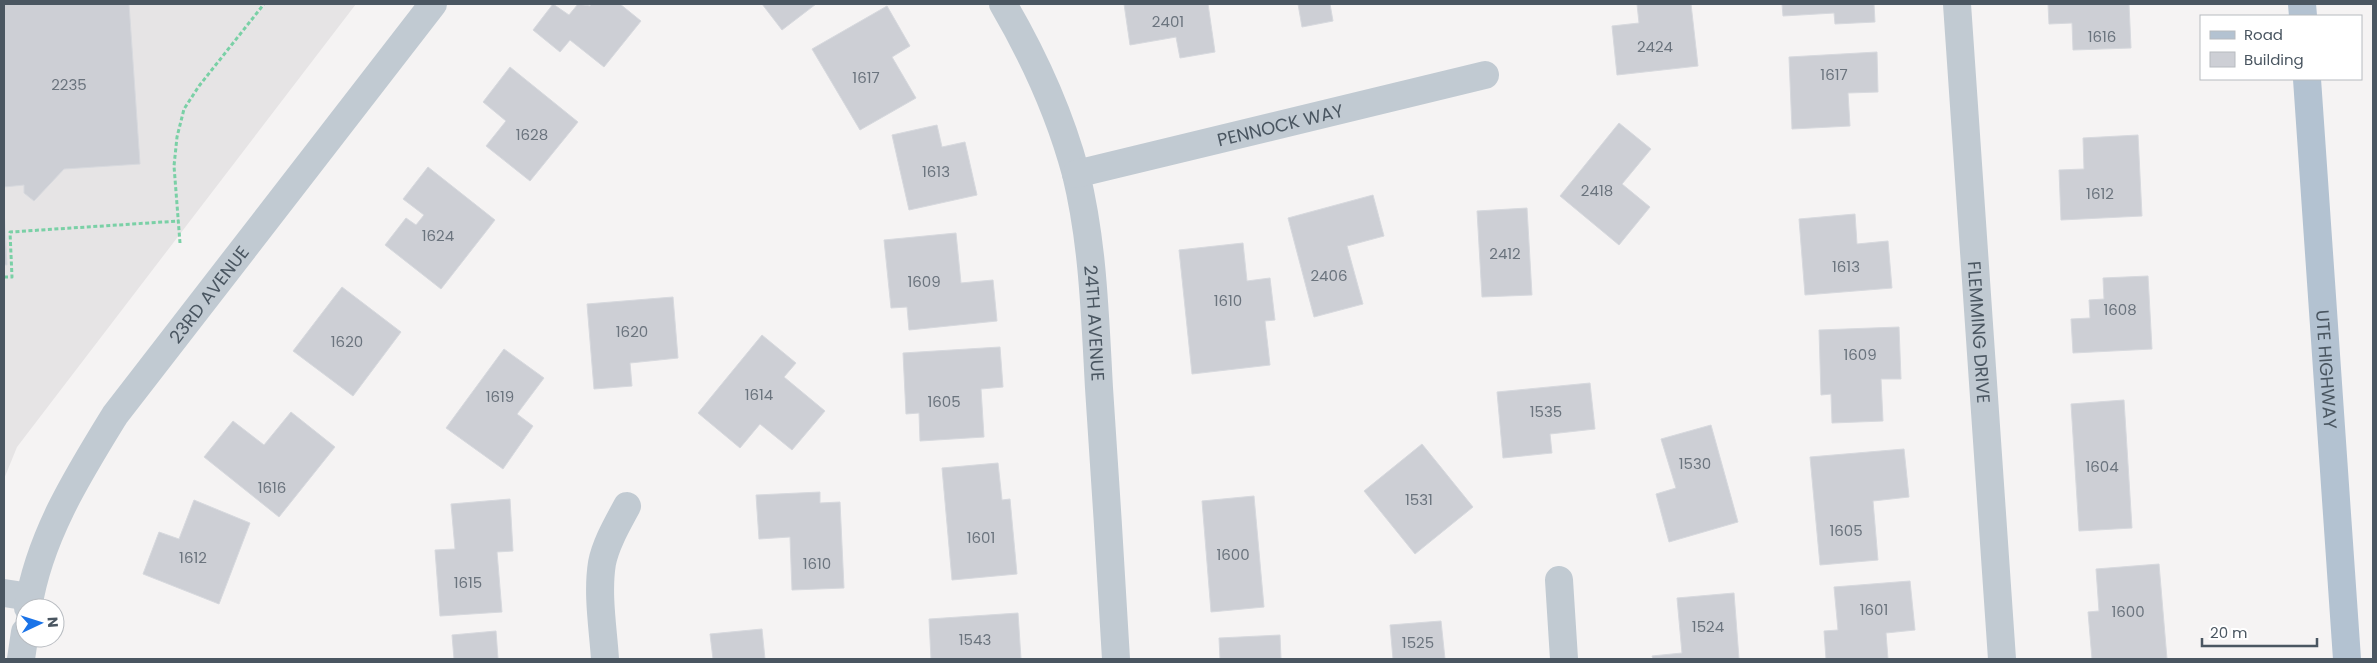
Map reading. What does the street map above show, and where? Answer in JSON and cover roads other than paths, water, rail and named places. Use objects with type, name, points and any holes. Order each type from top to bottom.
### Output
[{"type":"main road","name":"UTE HIGHWAY","points":[[2307,80],[2347,659]]},
{"type":"street","name":"23RD AVENUE","points":[[30,598],[48,538],[77,475],[115,416],[433,4]]},
{"type":"street","name":"24TH AVENUE","points":[[1003,4],[1025,43],[1054,108],[1076,174],[1088,239],[1116,659]]},
{"type":"street","name":"FLEMMING DRIVE","points":[[1957,4],[2002,659]]},
{"type":"street","name":"PENNOCK WAY","points":[[1076,174],[1485,75]]},
{"type":"street","points":[[605,659],[600,592],[603,561],[614,530],[627,506]]},
{"type":"street","points":[[1559,580],[1564,659]]},
{"type":"street","points":[[4,593],[16,598]]}]
